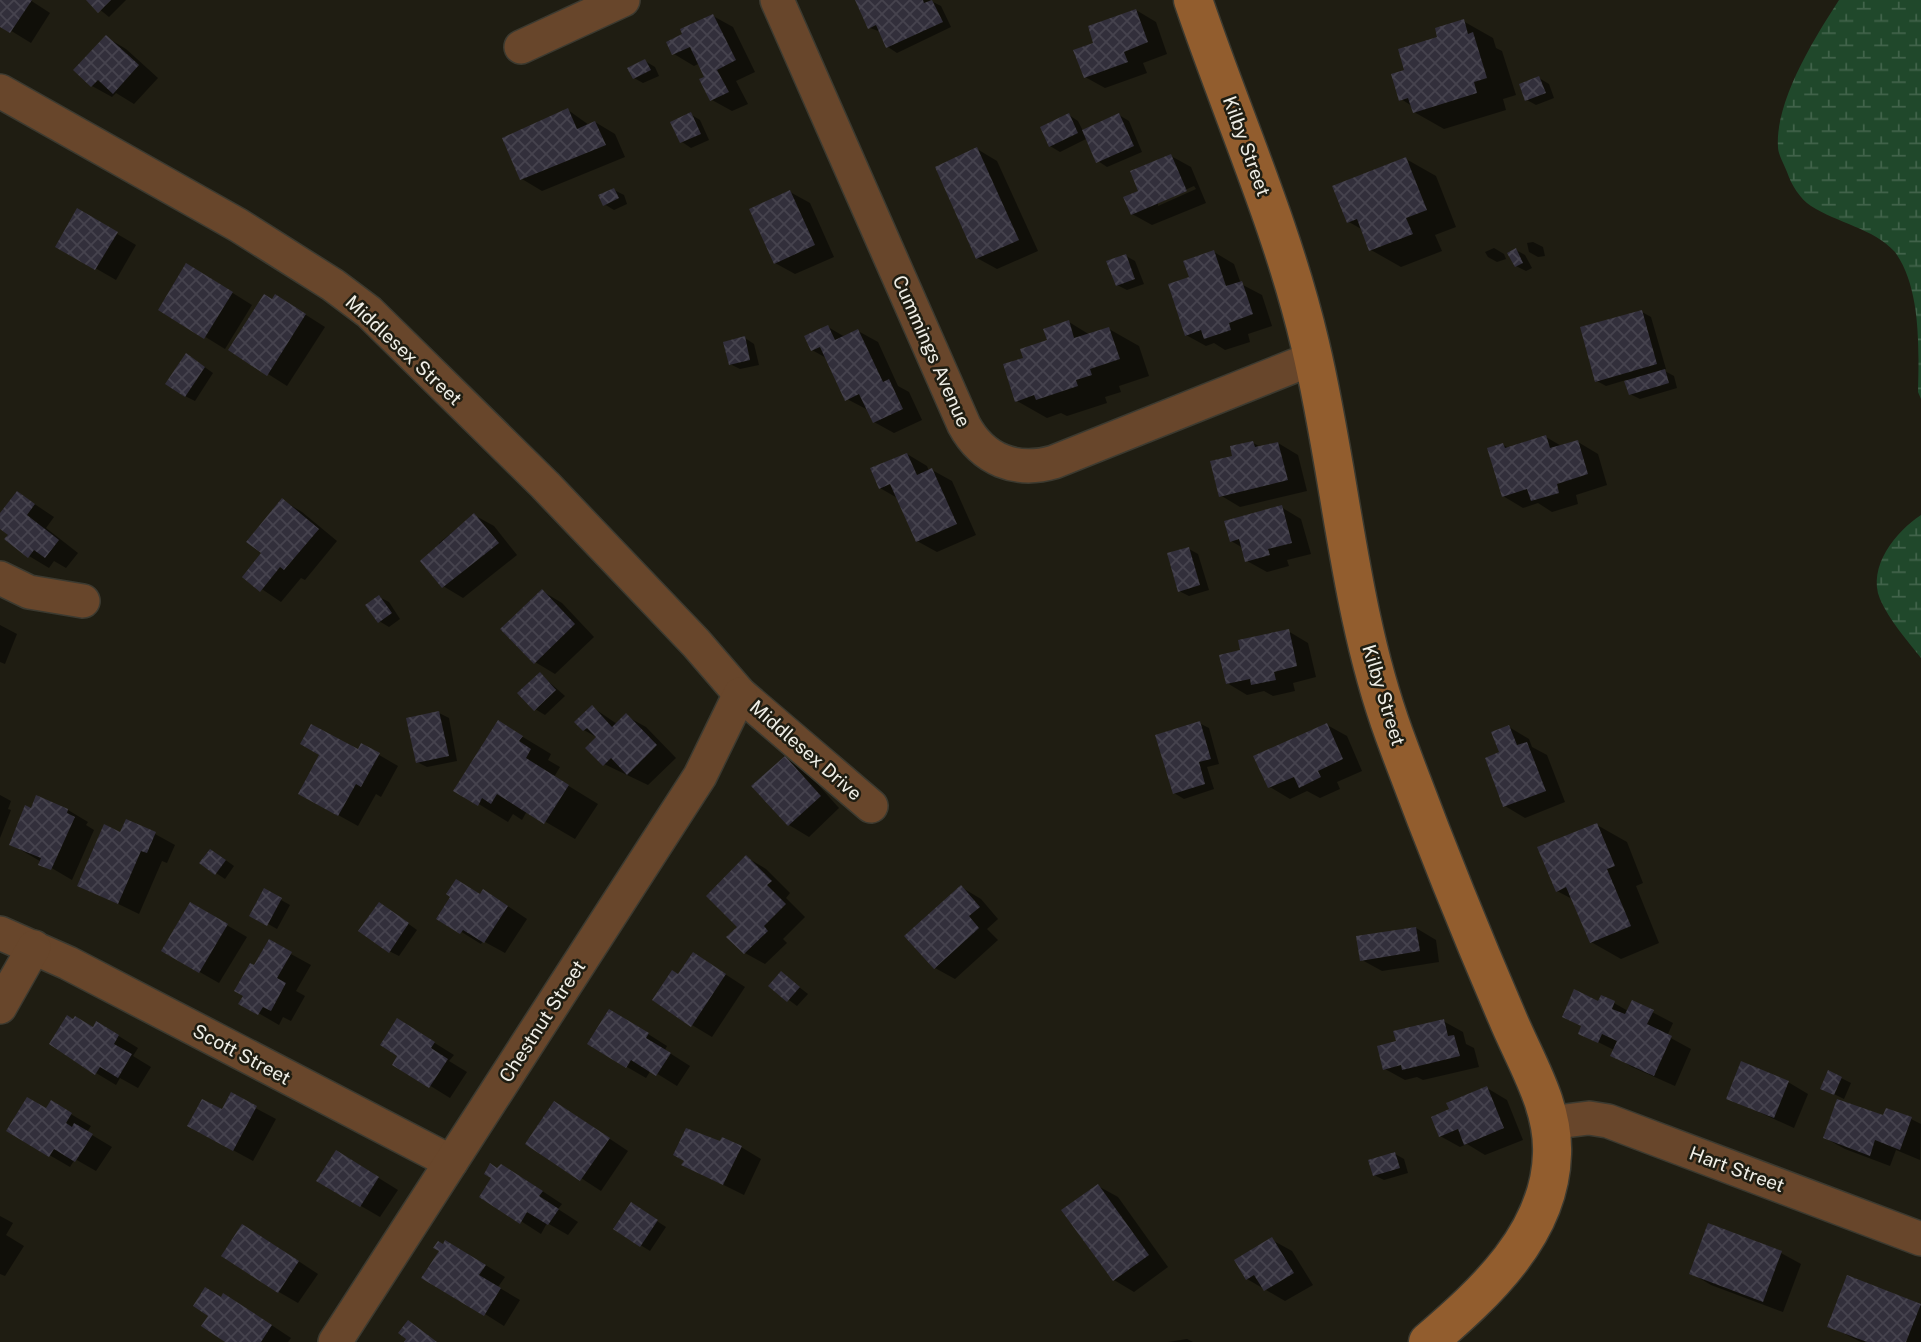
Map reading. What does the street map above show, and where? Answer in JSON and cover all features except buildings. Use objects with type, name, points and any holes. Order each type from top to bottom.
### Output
[{"type":"street","points":[[521,47],[623,0]]},
{"type":"street","name":"Cummings Avenue","points":[[777,0],[964,425],[986,453],[1019,466],[1054,462],[1314,358]]},
{"type":"street","name":"Kilby Street","points":[[1193,0],[1298,293],[1314,358],[1360,611],[1374,673],[1394,733],[1507,1018],[1545,1105],[1549,1123],[1552,1150],[1549,1182],[1525,1240],[1483,1291],[1428,1342]]},
{"type":"street","name":"Middlesex Street","points":[[0,91],[73,129],[238,225],[333,285],[369,312],[563,504],[696,643],[740,694]]},
{"type":"street","points":[[0,578],[29,592],[83,601]]},
{"type":"street","name":"Middlesex Drive","points":[[740,694],[871,806]]},
{"type":"street","name":"Chestnut Street","points":[[335,1342],[700,776],[740,694]]},
{"type":"street","name":"Scott Street","points":[[0,933],[34,947],[451,1163]]},
{"type":"street","points":[[0,1007],[34,947]]},
{"type":"street","name":"Hart Street","points":[[1549,1123],[1590,1118],[1608,1121],[1921,1239]]},
{"type":"green space","points":[[1839,0],[1921,0],[1921,399],[1918,392],[1917,319],[1914,301],[1910,283],[1895,252],[1866,231],[1821,212],[1807,203],[1793,186],[1778,150],[1783,110],[1798,70]]},
{"type":"green space","points":[[1921,515],[1921,658],[1888,615],[1880,599],[1877,575],[1886,551],[1894,540]]}]
